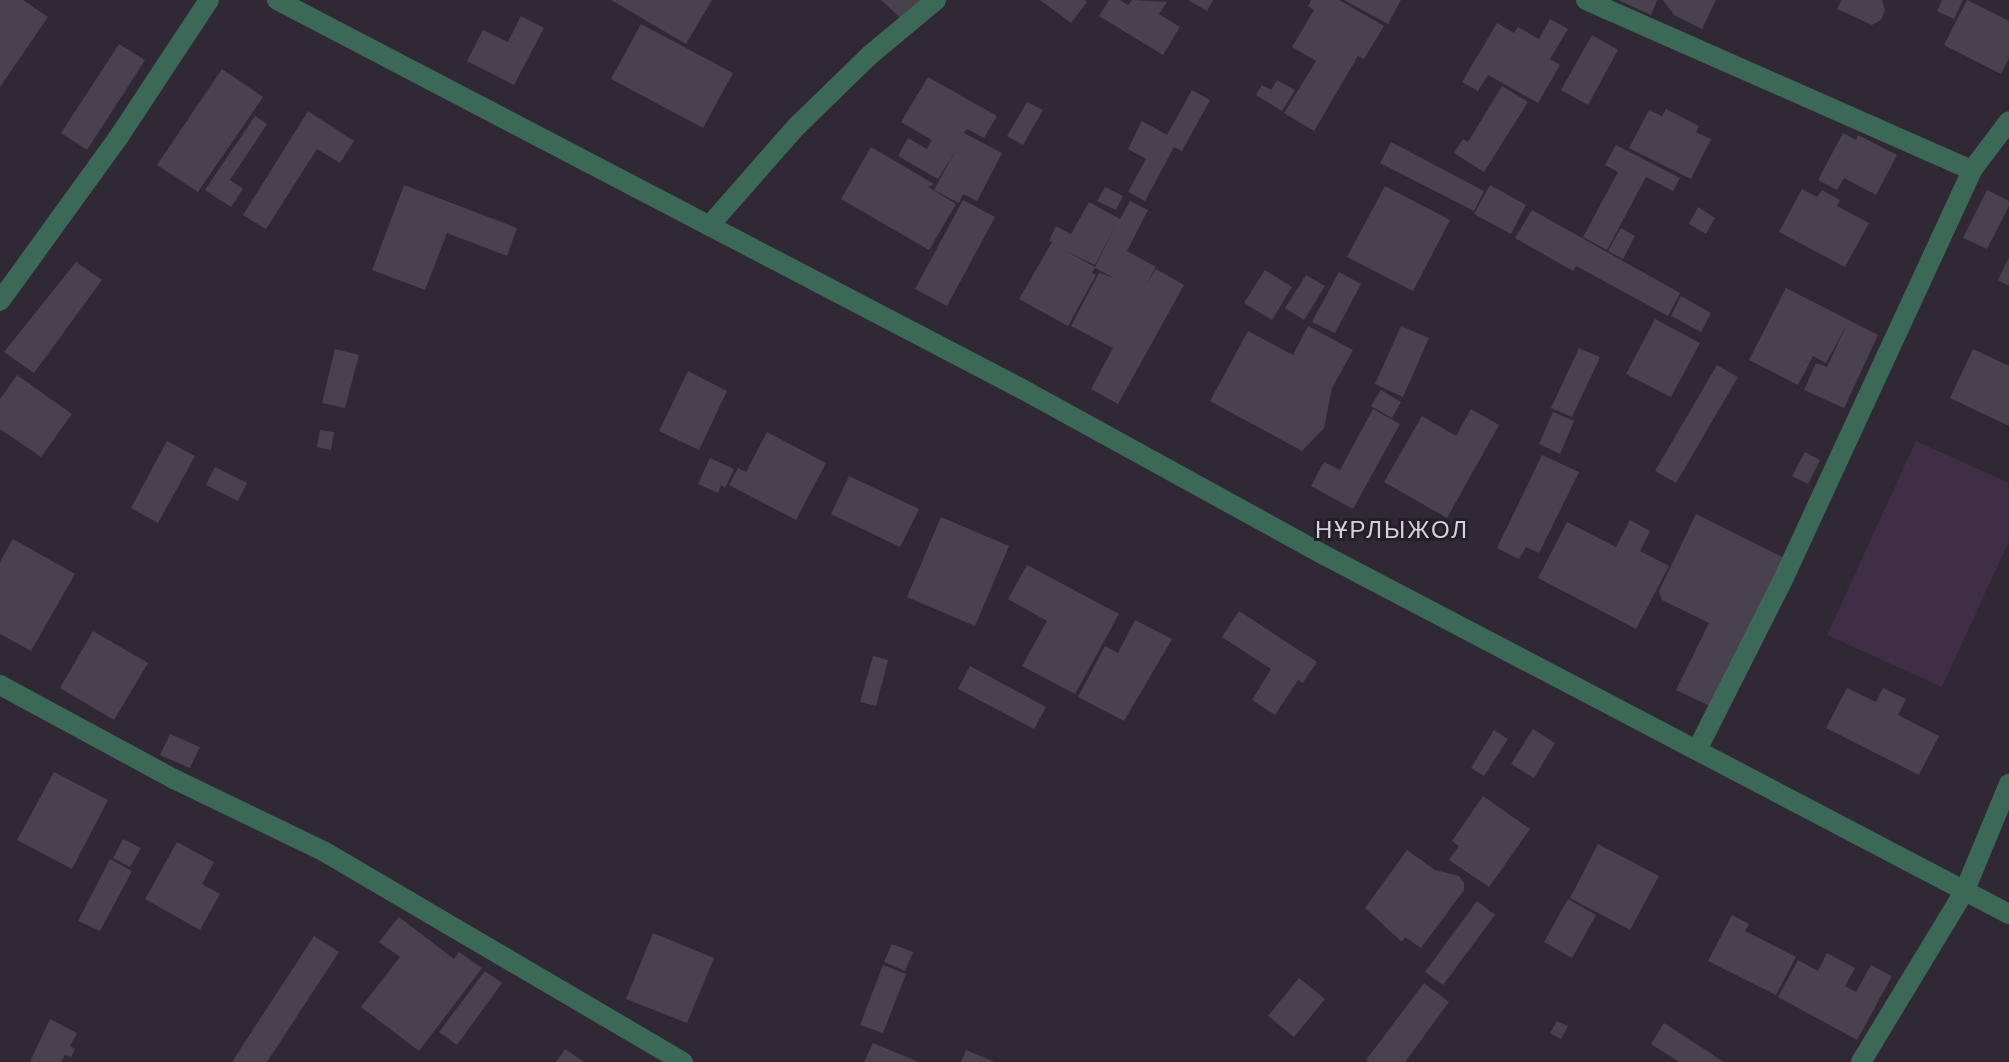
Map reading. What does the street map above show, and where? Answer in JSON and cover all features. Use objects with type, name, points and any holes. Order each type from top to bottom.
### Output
[{"type":"street","points":[[0,301],[118,138],[209,0]]},
{"type":"street","points":[[277,0],[2009,914]]},
{"type":"street","points":[[709,226],[797,126],[870,55],[936,0]]},
{"type":"street","points":[[1586,0],[1972,170]]},
{"type":"street","points":[[1697,750],[1787,571],[1972,170],[2009,121]]},
{"type":"street","points":[[0,685],[174,779],[325,852],[683,1062]]},
{"type":"street","points":[[1861,1062],[1965,890],[2009,784]]},
{"type":"shaded area","points":[[1916,441],[2009,483],[2009,541],[1942,687],[1827,635]]},
{"type":"building","points":[[0,0],[23,0],[48,17],[0,87]]},
{"type":"building","points":[[611,0],[712,0],[686,44]]},
{"type":"building","points":[[881,0],[926,0],[907,24]]},
{"type":"building","points":[[1040,0],[1084,0],[1087,2],[1071,23]]},
{"type":"building","points":[[1109,0],[1120,0],[1128,5],[1132,0],[1167,2],[1159,14],[1180,27],[1163,55],[1099,16]]},
{"type":"building","points":[[1188,0],[1213,0],[1207,11]]},
{"type":"building","points":[[1311,0],[1339,0],[1384,26],[1364,59],[1358,56],[1314,131],[1284,113],[1316,61],[1292,47],[1314,10],[1308,6]]},
{"type":"building","points":[[1344,0],[1401,0],[1388,24]]},
{"type":"building","points":[[1618,0],[1657,0],[1651,15]]},
{"type":"building","points":[[1663,0],[1716,0],[1702,29],[1674,15]]},
{"type":"building","points":[[1841,0],[1882,0],[1885,10],[1881,20],[1872,25],[1837,9]]},
{"type":"building","points":[[1942,0],[1963,0],[1954,19],[1937,11]]},
{"type":"building","points":[[1967,0],[2009,21],[2009,58],[2001,74],[1944,45]]},
{"type":"building","points":[[521,16],[544,28],[514,85],[467,61],[483,30],[508,42]]},
{"type":"building","points":[[1550,19],[1568,29],[1550,59],[1560,65],[1538,103],[1488,75],[1478,91],[1462,82],[1497,23],[1514,33],[1518,27],[1539,39]]},
{"type":"building","points":[[641,24],[733,73],[703,128],[611,79]]},
{"type":"building","points":[[1592,35],[1618,50],[1588,105],[1561,90]]},
{"type":"building","points":[[119,44],[145,60],[87,150],[61,133]]},
{"type":"building","points":[[222,69],[263,97],[198,192],[157,165]]},
{"type":"building","points":[[928,77],[997,116],[984,138],[967,129],[964,133],[1002,153],[977,201],[963,194],[959,203],[934,190],[956,150],[938,179],[898,156],[908,138],[927,149],[932,140],[901,122]]},
{"type":"building","points":[[1277,80],[1295,90],[1282,111],[1256,95],[1262,85],[1271,90]]},
{"type":"building","points":[[1502,86],[1528,102],[1484,172],[1454,153],[1463,139],[1468,142]]},
{"type":"building","points":[[1192,90],[1210,100],[1182,151],[1174,147],[1145,201],[1128,192],[1146,159],[1128,149],[1142,121],[1167,135]]},
{"type":"building","points":[[1027,102],[1043,110],[1023,145],[1007,136]]},
{"type":"building","points":[[1666,109],[1699,126],[1696,132],[1711,139],[1691,179],[1629,148],[1649,110],[1662,116]]},
{"type":"building","points":[[308,111],[354,141],[340,163],[317,149],[266,229],[243,215]]},
{"type":"building","points":[[255,116],[267,124],[230,180],[243,189],[231,207],[205,190]]},
{"type":"building","points":[[1843,133],[1856,140],[1858,135],[1897,155],[1876,195],[1844,178],[1837,190],[1818,180]]},
{"type":"building","points":[[1391,142],[1484,191],[1474,211],[1380,163]]},
{"type":"building","points":[[1616,145],[1680,178],[1673,191],[1646,177],[1607,250],[1583,237],[1618,172],[1605,165]]},
{"type":"building","points":[[871,147],[934,184],[928,187],[956,204],[929,250],[841,199]]},
{"type":"building","points":[[404,185],[517,228],[507,256],[447,233],[425,290],[372,270]]},
{"type":"building","points":[[1490,185],[1526,205],[1511,234],[1474,214]]},
{"type":"building","points":[[1385,186],[1450,220],[1413,291],[1347,257]]},
{"type":"building","points":[[1105,187],[1123,196],[1116,210],[1097,201]]},
{"type":"building","points":[[1802,189],[1817,197],[1822,190],[1840,200],[1837,206],[1869,223],[1845,267],[1779,232]]},
{"type":"building","points":[[1987,190],[2009,201],[2009,206],[1987,249],[1963,238]]},
{"type":"building","points":[[963,200],[995,217],[947,306],[915,289]]},
{"type":"building","points":[[1130,201],[1148,210],[1127,251],[1156,267],[1145,287],[1156,269],[1184,285],[1118,404],[1091,389],[1113,348],[1071,326],[1099,273],[1114,278],[1095,268],[1092,273],[1096,275],[1068,326],[1019,299],[1052,242],[1049,241],[1056,226],[1071,234],[1089,202],[1120,219]],"holes":[[[1116,224],[1095,267],[1066,251],[1095,265]]]},
{"type":"building","points":[[1698,207],[1715,218],[1706,234],[1689,224]]},
{"type":"building","points":[[1532,210],[1680,293],[1668,316],[1576,266],[1573,271],[1515,238]]},
{"type":"building","points":[[1621,228],[1635,236],[1623,259],[1608,251]]},
{"type":"building","points":[[2009,257],[2009,286],[1998,280]]},
{"type":"building","points":[[76,262],[102,280],[34,373],[4,352]]},
{"type":"building","points":[[1265,270],[1292,287],[1272,320],[1244,303]]},
{"type":"building","points":[[1339,272],[1361,284],[1335,333],[1312,322]]},
{"type":"building","points":[[1306,275],[1325,286],[1304,320],[1285,308]]},
{"type":"building","points":[[1786,288],[1878,335],[1844,408],[1804,390],[1816,363],[1827,367],[1847,324],[1826,363],[1813,356],[1798,385],[1749,360]]},
{"type":"building","points":[[1681,296],[1711,313],[1701,332],[1671,316]]},
{"type":"building","points":[[1655,319],[1700,343],[1671,397],[1626,374]]},
{"type":"building","points":[[1308,326],[1353,350],[1332,388],[1324,428],[1302,451],[1210,401],[1248,331],[1293,355]]},
{"type":"building","points":[[1401,326],[1429,338],[1403,397],[1375,384]]},
{"type":"building","points":[[1579,348],[1600,357],[1572,417],[1551,408]]},
{"type":"building","points":[[335,349],[359,355],[345,408],[322,403]]},
{"type":"building","points":[[1973,349],[2009,366],[2009,426],[1950,398]]},
{"type":"building","points":[[1717,365],[1738,377],[1676,483],[1655,471]]},
{"type":"building","points":[[688,371],[727,391],[699,450],[659,431]]},
{"type":"building","points":[[17,375],[72,414],[41,457],[0,429],[0,399]]},
{"type":"building","points":[[1381,390],[1401,402],[1392,418],[1371,406]]},
{"type":"building","points":[[1373,409],[1400,424],[1353,509],[1311,486],[1324,462],[1340,470]]},
{"type":"building","points":[[1471,409],[1499,425],[1447,518],[1384,482],[1422,416],[1456,436]]},
{"type":"building","points":[[1553,412],[1574,421],[1560,454],[1539,444]]},
{"type":"building","points":[[320,430],[334,432],[331,450],[317,447]]},
{"type":"building","points":[[767,432],[826,463],[796,520],[729,485],[738,468],[746,472]]},
{"type":"building","points":[[167,441],[195,456],[158,523],[131,508]]},
{"type":"building","points":[[1805,452],[1820,460],[1808,484],[1792,476]]},
{"type":"building","points":[[1542,455],[1579,472],[1539,553],[1526,547],[1519,559],[1497,548]]},
{"type":"building","points":[[710,458],[734,469],[725,488],[721,485],[718,493],[698,484]]},
{"type":"building","points":[[215,467],[247,483],[238,501],[206,485]]},
{"type":"building","points":[[849,476],[919,509],[900,547],[831,514]]},
{"type":"building","points":[[1696,514],[1784,558],[1710,706],[1676,690],[1709,623],[1662,600],[1659,591]]},
{"type":"building","points":[[941,517],[1009,546],[975,626],[907,597]]},
{"type":"building","points":[[1630,520],[1650,531],[1640,551],[1669,566],[1636,629],[1538,578],[1567,522],[1616,547]]},
{"type":"building","points":[[13,539],[75,574],[31,651],[0,634],[0,562]]},
{"type":"building","points":[[1027,565],[1119,614],[1075,694],[1022,666],[1047,621],[1008,599]]},
{"type":"building","points":[[1239,611],[1317,662],[1303,683],[1298,680],[1275,715],[1252,700],[1271,669],[1222,637]]},
{"type":"building","points":[[1135,620],[1172,639],[1124,721],[1078,697],[1105,646],[1118,653]]},
{"type":"building","points":[[93,631],[148,663],[114,720],[60,688]]},
{"type":"building","points":[[873,656],[888,660],[876,706],[860,702]]},
{"type":"building","points":[[970,666],[1046,707],[1034,729],[958,689]]},
{"type":"building","points":[[1847,688],[1876,702],[1883,688],[1906,699],[1898,715],[1939,736],[1919,775],[1826,728]]},
{"type":"building","points":[[1533,729],[1555,743],[1534,778],[1511,764]]},
{"type":"building","points":[[1494,730],[1508,739],[1484,776],[1471,768]]},
{"type":"building","points":[[170,734],[200,747],[190,768],[160,755]]},
{"type":"building","points":[[54,772],[108,800],[72,869],[17,840]]},
{"type":"building","points":[[1483,796],[1530,829],[1489,887],[1449,860],[1459,846],[1452,841]]},
{"type":"building","points":[[123,839],[141,848],[130,867],[113,858]]},
{"type":"building","points":[[177,842],[214,862],[202,884],[220,894],[200,930],[145,899]]},
{"type":"building","points":[[1598,844],[1659,876],[1630,930],[1570,898]]},
{"type":"building","points":[[1407,850],[1435,870],[1459,876],[1464,883],[1464,890],[1421,948],[1405,937],[1402,942],[1365,908]]},
{"type":"building","points":[[110,859],[132,871],[100,931],[78,921]]},
{"type":"building","points":[[1568,899],[1596,915],[1572,958],[1544,942]]},
{"type":"building","points":[[1477,901],[1495,915],[1443,985],[1425,972]]},
{"type":"building","points":[[1732,915],[1749,924],[1745,931],[1796,957],[1776,995],[1708,961]]},
{"type":"building","points":[[399,917],[454,959],[459,952],[482,968],[419,1051],[361,1007],[400,957],[379,942]]},
{"type":"building","points":[[653,933],[714,958],[687,1023],[626,999]]},
{"type":"building","points":[[314,936],[339,952],[267,1062],[232,1062]]},
{"type":"building","points":[[892,944],[913,952],[905,971],[884,962]]},
{"type":"building","points":[[1827,953],[1855,968],[1845,986],[1856,992],[1871,965],[1892,976],[1857,1040],[1778,997],[1798,960],[1818,971]]},
{"type":"building","points":[[883,965],[906,974],[883,1033],[860,1025]]},
{"type":"building","points":[[485,971],[502,983],[457,1045],[439,1032]]},
{"type":"building","points":[[1299,978],[1325,999],[1294,1037],[1268,1016]]},
{"type":"building","points":[[1424,983],[1449,1002],[1405,1062],[1366,1060]]},
{"type":"building","points":[[50,1019],[77,1033],[70,1046],[75,1049],[71,1057],[65,1055],[61,1062],[30,1062]]},
{"type":"building","points":[[1557,1021],[1568,1026],[1561,1039],[1550,1033]]},
{"type":"building","points":[[1664,1023],[1724,1062],[1679,1062],[1651,1044]]},
{"type":"building","points":[[873,1043],[919,1062],[864,1062]]},
{"type":"building","points":[[565,1049],[584,1062],[556,1062]]},
{"type":"building","points":[[966,1050],[995,1062],[961,1062]]},
{"type":"district","name":"НҰРЛЫЖОЛ","points":[[1392,530]]}]
